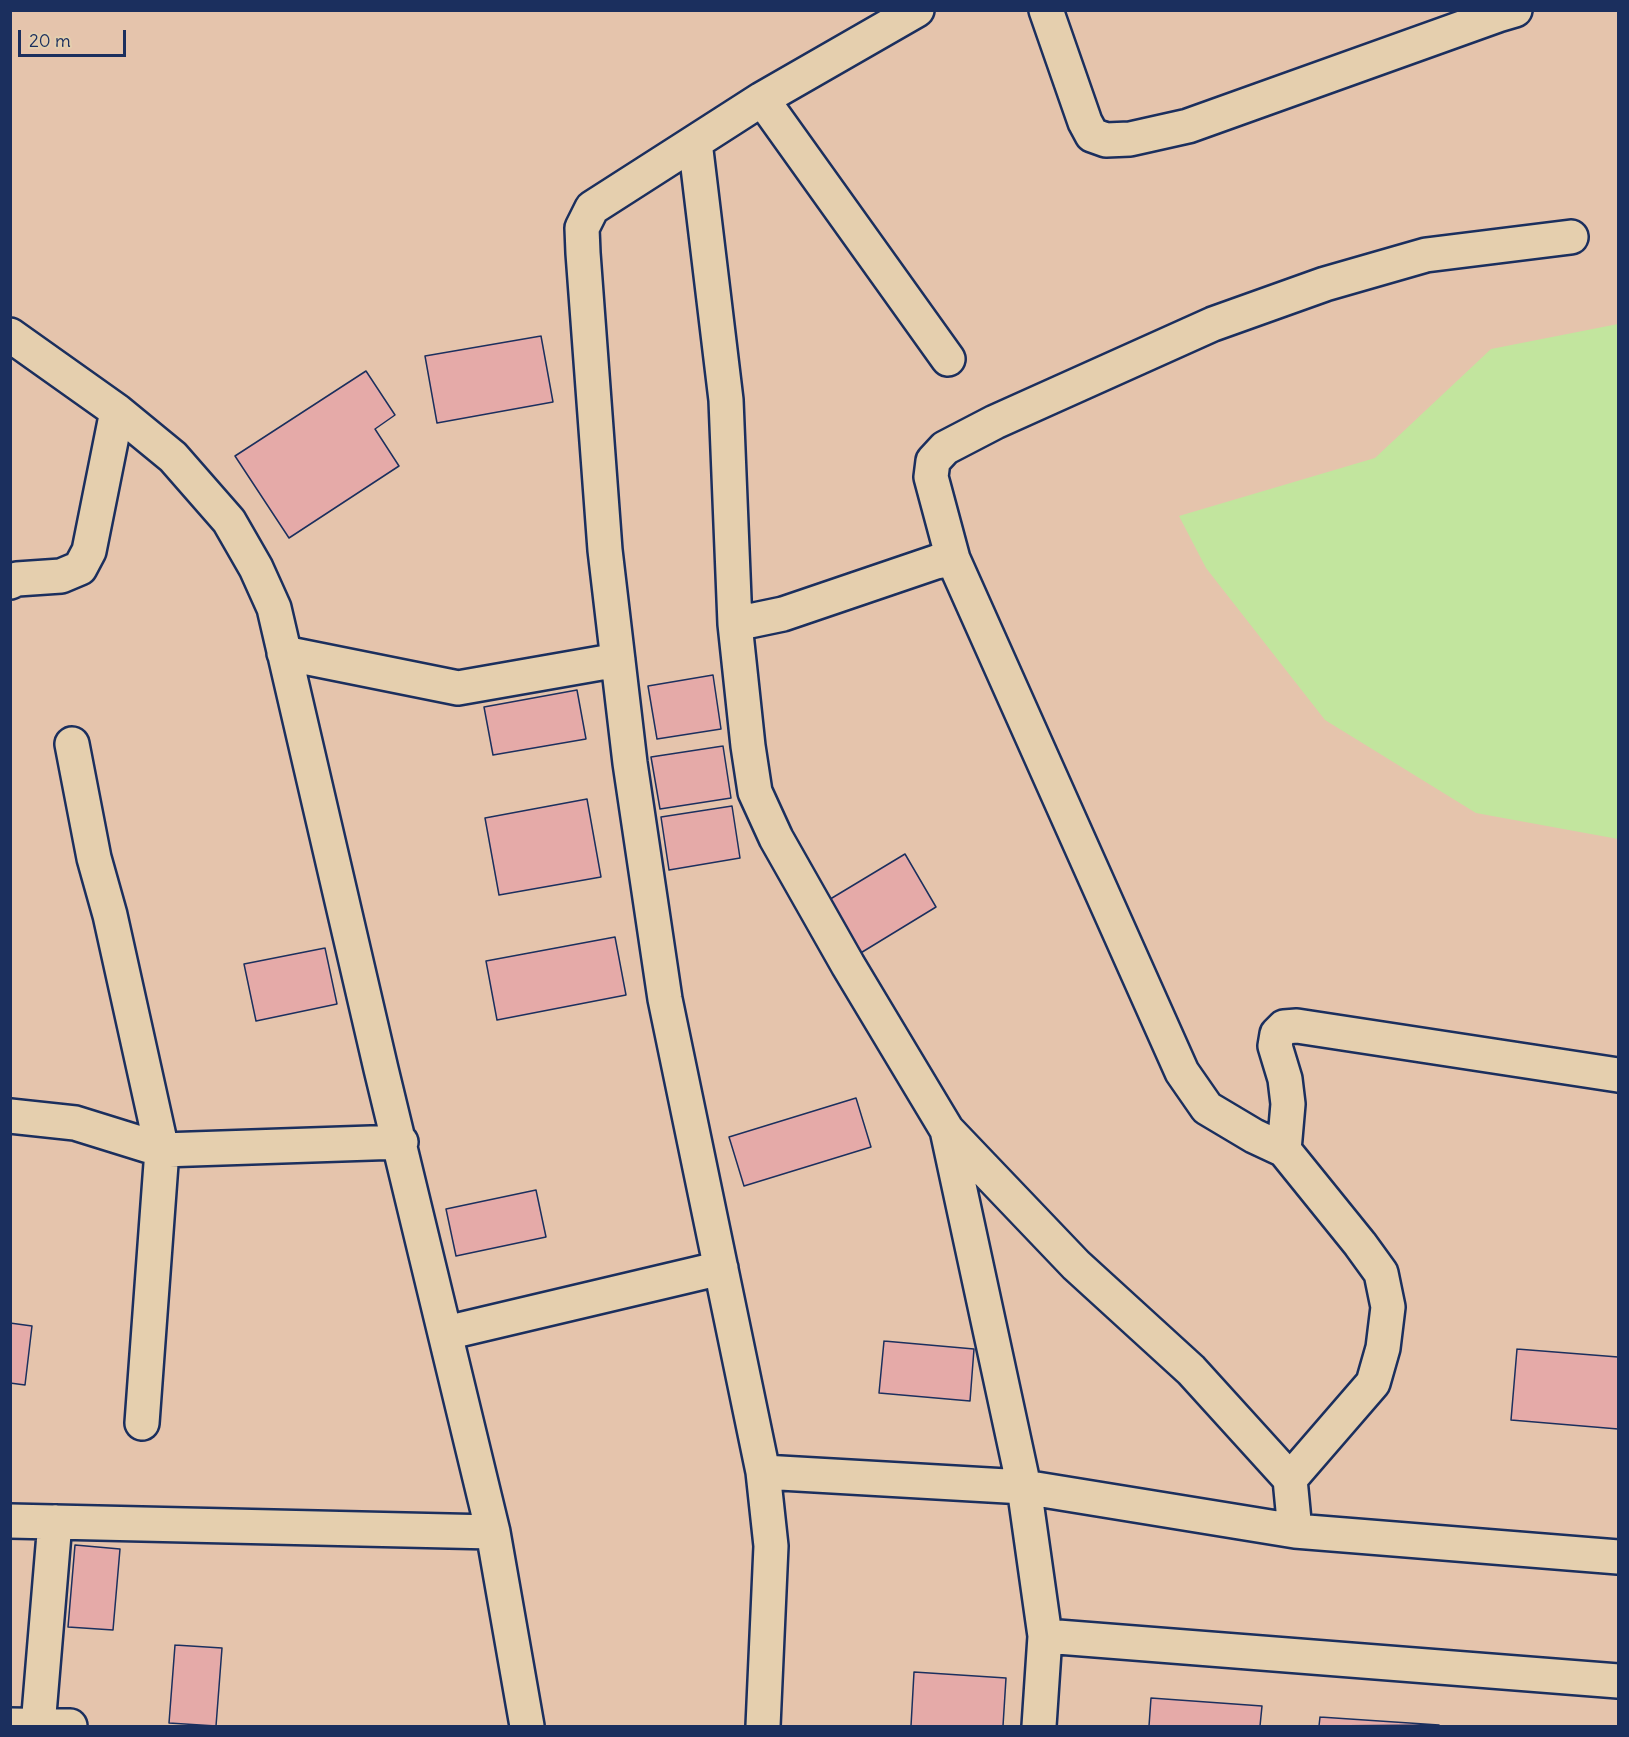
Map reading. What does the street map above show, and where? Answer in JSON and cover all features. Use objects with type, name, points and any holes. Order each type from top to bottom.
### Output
[{"type":"street","points":[[763,1726],[771,1546],[763,1472],[665,999],[630,763],[605,550],[582,228],[592,208],[762,99],[917,10]]},
{"type":"street","points":[[1046,10],[1085,122],[1092,135],[1106,140],[1130,139],[1188,126],[1515,10]]},
{"type":"street","points":[[762,99],[948,359]]},
{"type":"street","points":[[695,142],[707,223],[726,400],[735,624],[755,792],[776,838],[848,965],[948,1130],[1076,1265],[1191,1370],[1290,1479],[1295,1531]]},
{"type":"street","points":[[1290,1479],[1373,1383],[1383,1348],[1388,1307],[1381,1273],[1284,1150],[1254,1136],[1207,1108],[1182,1072],[953,559],[931,477],[933,461],[945,448],[995,422],[1213,324],[1325,284],[1426,255],[1571,237]]},
{"type":"street","points":[[10,335],[117,411],[173,457],[229,521],[256,568],[274,608],[381,1069],[401,1142],[494,1532],[527,1726]]},
{"type":"street","points":[[10,582],[17,579],[61,576],[80,568],[89,551],[117,411]]},
{"type":"street","points":[[735,624],[783,614],[936,562],[953,559]]},
{"type":"street","points":[[284,652],[458,688],[618,660]]},
{"type":"street","points":[[72,744],[94,858],[110,915],[162,1150],[142,1423]]},
{"type":"street","points":[[1284,1150],[1288,1104],[1285,1079],[1275,1046],[1277,1034],[1284,1027],[1297,1026],[1618,1075]]},
{"type":"street","points":[[10,1116],[75,1123],[162,1150],[401,1142]]},
{"type":"street","points":[[948,1130],[1024,1487],[1044,1636],[1039,1726]]},
{"type":"street","points":[[446,1333],[722,1268]]},
{"type":"street","points":[[763,1472],[1024,1487],[1295,1531],[1618,1557]]},
{"type":"street","points":[[10,1521],[494,1532]]},
{"type":"street","points":[[38,1726],[55,1522]]},
{"type":"street","points":[[1044,1636],[1618,1681]]},
{"type":"street","points":[[10,1725],[70,1726]]},
{"type":"green space","points":[[1618,324],[1618,839],[1476,813],[1325,720],[1206,568],[1179,516],[1375,458],[1491,349]]},
{"type":"building","points":[[541,336],[553,402],[437,423],[425,356]]},
{"type":"building","points":[[366,371],[395,415],[375,429],[399,466],[289,538],[235,456]]},
{"type":"building","points":[[713,675],[721,729],[657,739],[648,686]]},
{"type":"building","points":[[577,690],[586,739],[493,755],[484,707]]},
{"type":"building","points":[[723,746],[731,798],[660,809],[651,757]]},
{"type":"building","points":[[587,799],[601,877],[499,895],[485,818]]},
{"type":"building","points":[[732,806],[740,858],[669,870],[661,817]]},
{"type":"building","points":[[905,854],[936,907],[859,954],[827,901]]},
{"type":"building","points":[[615,937],[626,995],[497,1020],[486,961]]},
{"type":"building","points":[[325,948],[337,1004],[256,1021],[244,964]]},
{"type":"building","points":[[856,1098],[871,1147],[744,1186],[729,1137]]},
{"type":"building","points":[[536,1190],[546,1237],[456,1256],[446,1209]]},
{"type":"building","points":[[10,1323],[32,1326],[25,1385],[10,1383]]},
{"type":"building","points":[[884,1341],[974,1349],[970,1401],[879,1393]]},
{"type":"building","points":[[1517,1349],[1618,1357],[1618,1429],[1511,1420]]},
{"type":"building","points":[[75,1545],[120,1549],[113,1630],[68,1627]]},
{"type":"building","points":[[175,1645],[222,1648],[216,1726],[169,1723]]},
{"type":"building","points":[[914,1672],[1006,1678],[1003,1726],[911,1726]]},
{"type":"building","points":[[1151,1698],[1262,1706],[1260,1726],[1149,1726]]},
{"type":"building","points":[[1320,1717],[1439,1725],[1319,1726]]}]
